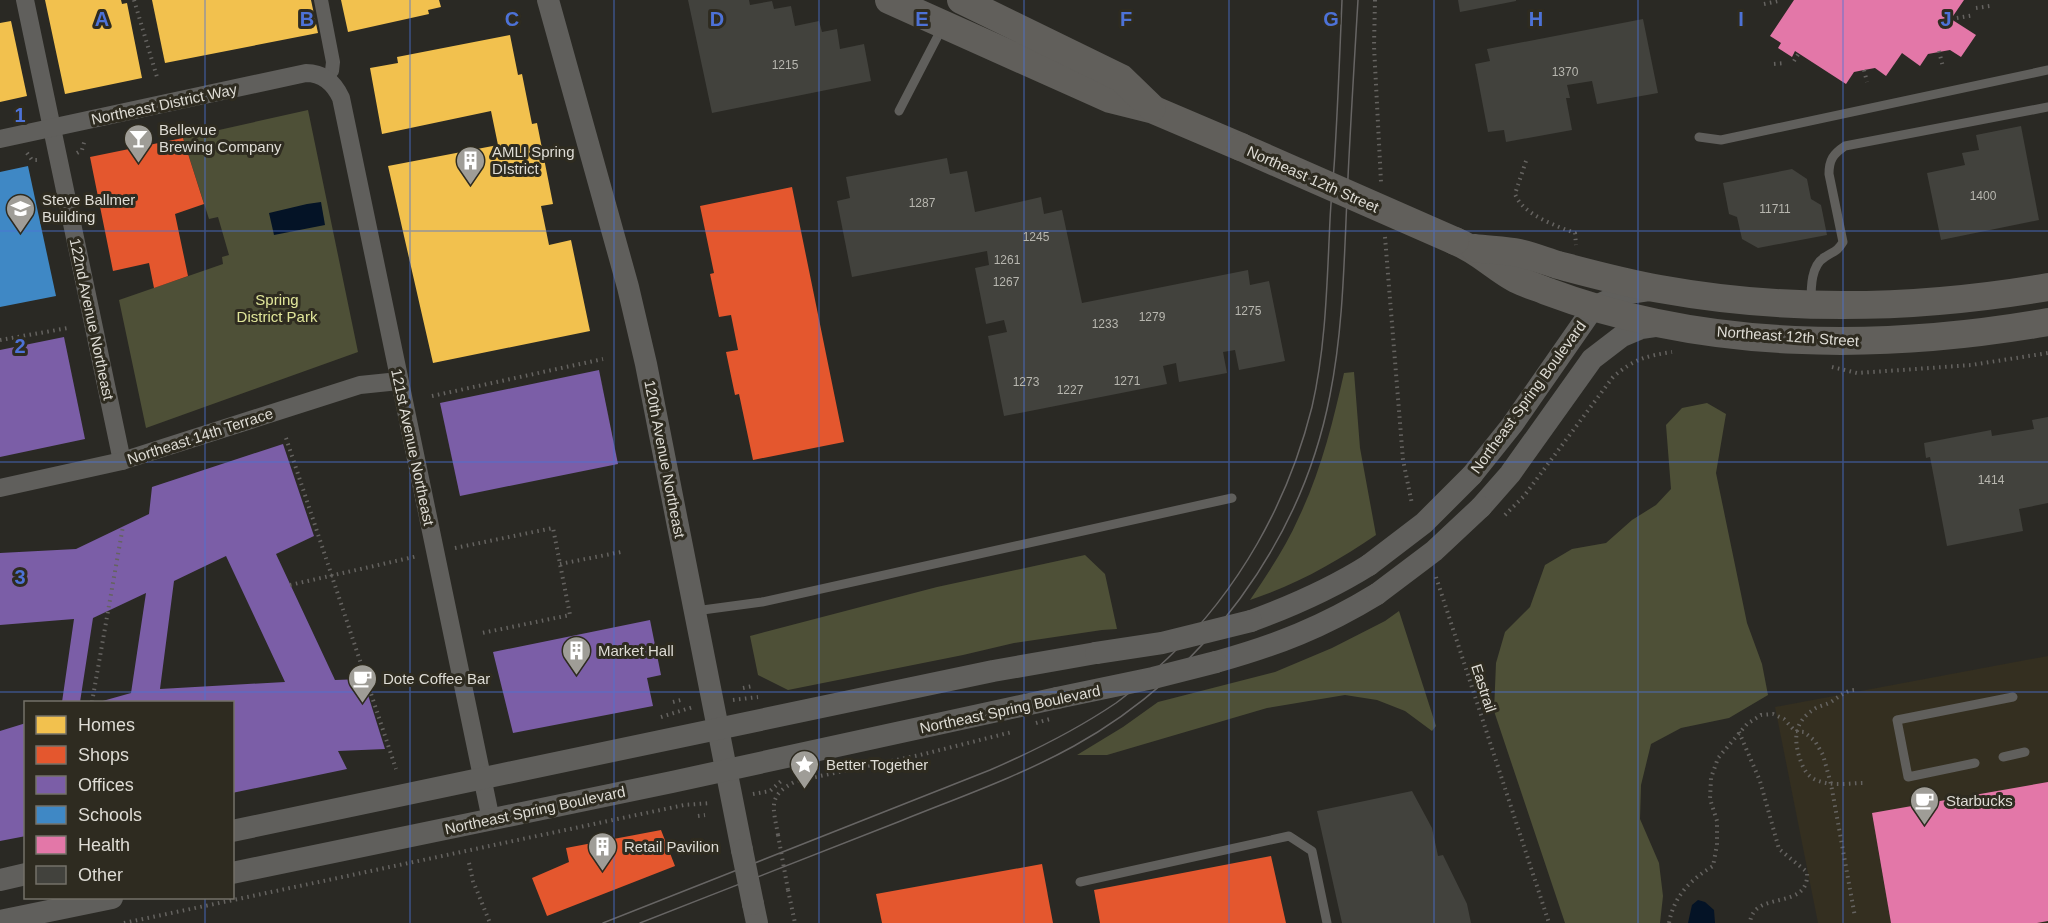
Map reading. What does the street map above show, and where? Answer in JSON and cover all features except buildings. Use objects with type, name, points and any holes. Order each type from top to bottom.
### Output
[{"type":"main road","name":"Northeast 12th Street","points":[[889,0],[1110,99],[1154,110],[1463,244],[1515,279],[1594,307],[1715,332],[1763,338],[1853,341],[1923,339],[2048,322]]},
{"type":"main road","name":"Northeast 12th Street","points":[[961,0],[1121,78],[1154,110]]},
{"type":"main road","name":"Northeast 12th Street","points":[[1463,244],[1518,253],[1659,289],[1756,301],[1811,304],[1931,302],[2010,294],[2048,287]]},
{"type":"street","name":"122nd Avenue Northeast","points":[[25,0],[122,461]]},
{"type":"street","points":[[321,0],[333,62],[329,75]]},
{"type":"street","name":"120th Avenue Northeast","points":[[548,0],[628,287],[646,364],[755,913]]},
{"type":"street","name":"Northeast District Way","points":[[0,139],[306,73],[329,75]]},
{"type":"street","name":"121st Avenue Northeast","points":[[329,75],[341,98],[491,820]]},
{"type":"street","name":"Northeast Spring Boulevard","points":[[234,831],[1013,667],[1172,641],[1251,621],[1287,609],[1369,565],[1424,523],[1472,476],[1512,425],[1594,307],[1622,294],[1659,289]]},
{"type":"street","name":"Northeast Spring Boulevard","points":[[234,873],[1153,678],[1268,647],[1314,629],[1377,594],[1434,551],[1481,507],[1516,466],[1592,359],[1622,336],[1641,328],[1670,324]]},
{"type":"street","name":"Northeast 14th Terrace","points":[[0,488],[122,461],[360,385],[399,381]]},
{"type":"street","points":[[0,880],[24,874]]},
{"type":"street","points":[[0,921],[103,899]]},
{"type":"lane","points":[[899,111],[944,25]]},
{"type":"lane","points":[[1699,137],[1721,140],[2048,70]]},
{"type":"lane","points":[[1811,304],[1816,265],[1824,257],[1837,252],[1843,242],[1829,174],[1829,164],[1834,153],[1845,146],[2048,107]]},
{"type":"lane","points":[[694,611],[762,602],[1232,498]]},
{"type":"lane","points":[[1975,763],[1908,777],[1897,720],[2013,697]]},
{"type":"lane","points":[[2003,757],[2025,752]]},
{"type":"lane","points":[[1080,882],[1289,836],[1312,852],[1327,923]]},
{"type":"path","points":[[134,0],[157,77]]},
{"type":"path","points":[[1764,4],[1779,1]]},
{"type":"path","points":[[1976,8],[1990,6]]},
{"type":"path","points":[[1951,19],[1974,15]]},
{"type":"path","points":[[1939,51],[1943,67]]},
{"type":"path","points":[[1794,61],[1799,53]]},
{"type":"path","points":[[1774,64],[1785,63]]},
{"type":"path","points":[[1864,70],[1867,82]]},
{"type":"path","points":[[17,107],[19,117]]},
{"type":"path","points":[[82,150],[85,139]]},
{"type":"path","points":[[26,150],[32,160],[42,160]]},
{"type":"path","points":[[1526,161],[1515,194],[1516,198],[1549,224],[1575,233],[1576,255]]},
{"type":"path","points":[[0,340],[68,328]]},
{"type":"path","points":[[1827,366],[1857,372],[1902,370],[1971,365],[2048,353]]},
{"type":"path","points":[[432,396],[603,359]]},
{"type":"path","points":[[1502,518],[1524,496],[1613,377],[1628,364]]},
{"type":"path","points":[[286,438],[396,770]]},
{"type":"path","points":[[1403,460],[1414,510]]},
{"type":"path","points":[[92,701],[123,526]]},
{"type":"path","points":[[447,550],[553,528],[570,615],[482,633]]},
{"type":"path","points":[[560,564],[621,552]]},
{"type":"path","points":[[290,585],[425,554]]},
{"type":"path","name":"Eastrail","points":[[1435,574],[1549,923]]},
{"type":"path","points":[[743,688],[753,686]]},
{"type":"path","points":[[1854,690],[1849,690],[1815,708],[1801,721],[1795,730],[1797,750],[1803,768],[1813,778],[1831,784],[1865,783]]},
{"type":"path","points":[[672,702],[681,700]]},
{"type":"path","points":[[1669,923],[1683,889],[1713,866],[1717,845],[1717,821],[1710,799],[1711,778],[1718,758],[1747,724],[1761,715],[1773,714],[1815,741],[1823,755],[1831,784],[1855,916]]},
{"type":"path","points":[[1025,726],[1036,723]]},
{"type":"path","points":[[765,803],[772,802],[784,787],[796,781],[990,739],[1015,730]]},
{"type":"path","points":[[1739,732],[1748,748],[1760,781],[1779,849],[1807,872],[1808,881],[1800,893],[1778,902],[1758,906],[1751,915],[1750,923]]},
{"type":"path","points":[[779,783],[784,787]]},
{"type":"path","points":[[772,802],[795,923]]},
{"type":"path","points":[[124,923],[691,804]]},
{"type":"path","points":[[698,816],[705,815]]},
{"type":"path","points":[[469,863],[473,881],[490,923]]},
{"type":"shaded area","points":[[2048,656],[2048,923],[1818,923],[1775,707]]},
{"type":"green space","name":"Spring District Park","points":[[308,110],[358,352],[146,428],[119,300],[223,264],[222,257],[229,255],[218,217],[209,219],[183,138]]},
{"type":"green space","points":[[1354,372],[1360,448],[1376,535],[1315,572],[1250,600],[1283,549],[1307,500],[1331,428],[1344,373]]},
{"type":"green space","points":[[1707,403],[1726,414],[1716,473],[1747,623],[1762,664],[1768,695],[1729,718],[1681,728],[1651,744],[1641,785],[1640,819],[1659,863],[1663,896],[1660,923],[1565,923],[1494,711],[1496,663],[1505,632],[1530,607],[1545,565],[1572,549],[1606,543],[1632,520],[1656,505],[1671,489],[1666,425],[1682,408]]},
{"type":"green space","points":[[1085,555],[1105,574],[1117,629],[1014,643],[788,690],[758,675],[750,636],[937,587]]},
{"type":"green space","points":[[1399,611],[1436,726],[1432,731],[1405,711],[1377,700],[1345,695],[1267,708],[1107,755],[1077,755],[1158,702],[1275,672],[1332,648],[1385,621]]},
{"type":"water","points":[[321,202],[325,225],[274,235],[269,213]]},
{"type":"water","points":[[1698,900],[1705,902],[1714,910],[1715,923],[1688,923],[1692,905]]},
{"type":"tram line","points":[[603,923],[990,770],[1054,740],[1101,713],[1136,687],[1194,632],[1217,604],[1258,543],[1275,511],[1302,443],[1317,384],[1325,314],[1342,0]]},
{"type":"tram line","points":[[640,923],[987,787],[1074,746],[1121,716],[1165,681],[1205,642],[1240,598],[1271,551],[1296,501],[1316,449],[1330,395],[1338,346],[1342,296],[1358,0]]},
{"type":"place","name":"Bellevue Brewing Company","points":[[138,164]]},
{"type":"place","name":"AMLI Spring DIstrict","points":[[471,186]]},
{"type":"place","name":"Steve Ballmer Building","points":[[21,234]]},
{"type":"place","name":"Market Hall","points":[[577,676]]},
{"type":"place","name":"Dote Coffee Bar","points":[[362,704]]},
{"type":"place","name":"Better Together","points":[[805,790]]},
{"type":"place","name":"Starbucks","points":[[1925,826]]},
{"type":"place","name":"Retail Pavilion","points":[[603,872]]}]
